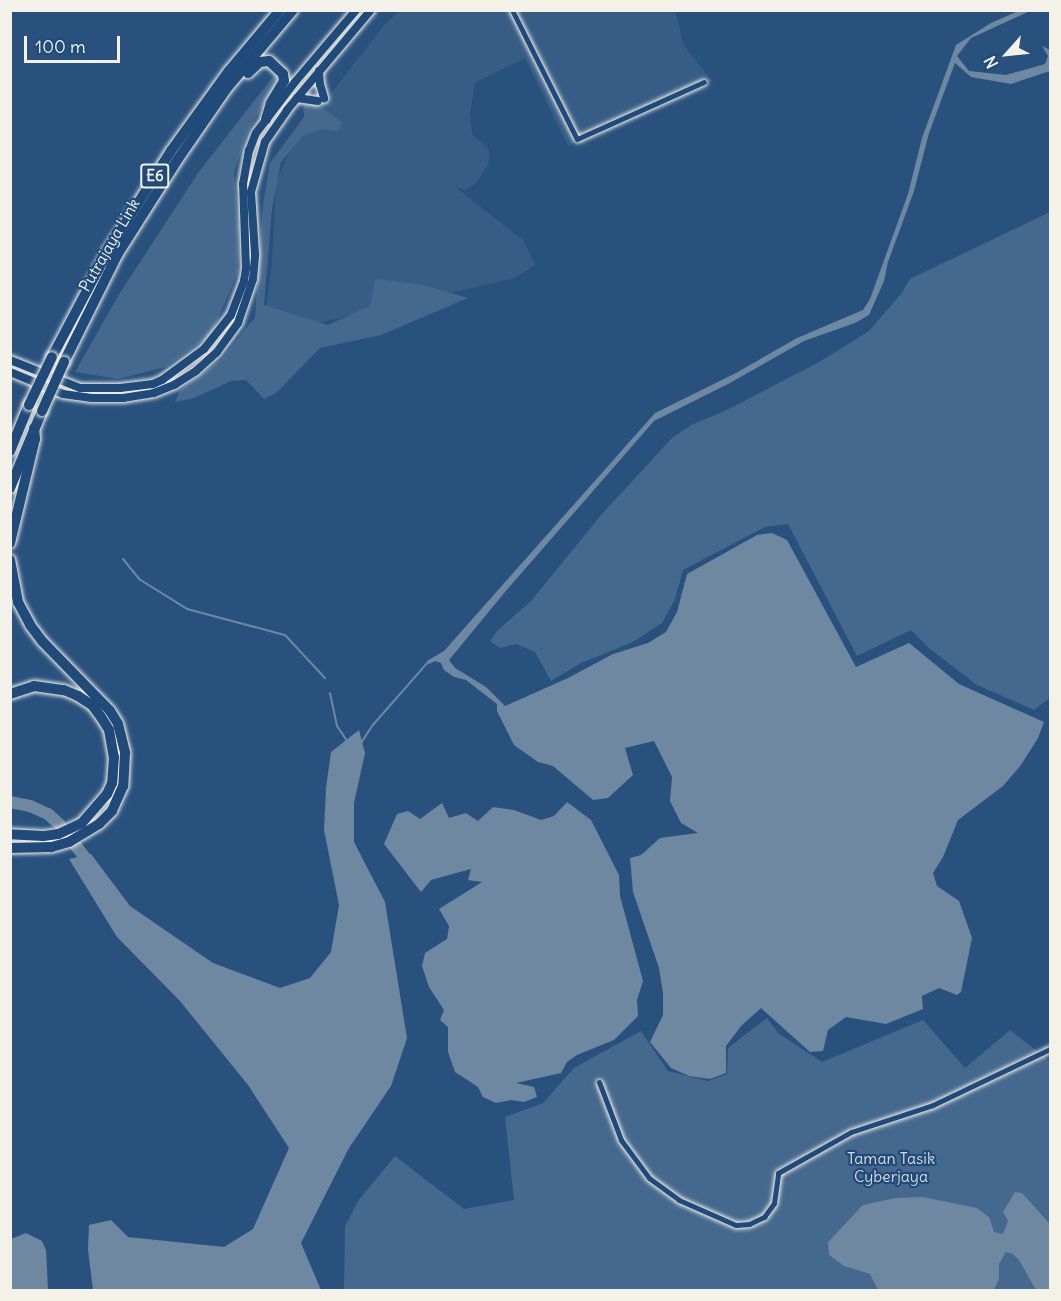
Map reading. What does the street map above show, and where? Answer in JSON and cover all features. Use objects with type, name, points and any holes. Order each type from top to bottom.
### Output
[{"type":"highway","name":"Putrajaya Link","points":[[10,451],[52,357],[108,251],[171,151],[229,70],[280,10]]},
{"type":"highway","name":"Putrajaya Link","points":[[10,488],[64,362],[117,255],[220,99],[293,10]]},
{"type":"highway","points":[[220,99],[231,92],[256,65],[265,61],[273,62],[283,74],[284,81],[271,103],[266,119]]},
{"type":"highway","points":[[10,543],[35,439],[34,428]]},
{"type":"highway","points":[[10,560],[18,602],[35,633],[100,698],[118,724],[123,739],[125,770],[118,799],[112,811],[85,834],[51,847],[10,848]]},
{"type":"highway","points":[[10,694],[34,686],[64,690],[92,705],[109,730],[114,757],[112,783],[101,804],[82,823],[58,834],[10,834]]},
{"type":"main road","points":[[10,360],[80,388],[120,388],[153,384],[162,380],[204,349],[231,315],[244,281],[246,268],[244,175],[253,142],[266,119],[356,10]]},
{"type":"main road","points":[[10,372],[63,394],[92,398],[123,398],[154,393],[174,385],[196,371],[217,352],[238,322],[253,279],[255,254],[251,192],[265,142],[297,98],[371,10]]},
{"type":"main road","points":[[297,98],[321,99],[319,71]]},
{"type":"street","points":[[512,10],[573,134],[578,139],[704,82]]},
{"type":"street","points":[[599,1082],[621,1140],[649,1178],[679,1200],[736,1225],[749,1224],[764,1216],[774,1203],[778,1173],[851,1132],[933,1105],[1050,1049]]},
{"type":"shaded area","points":[[1020,10],[1030,11],[971,38],[957,56],[969,71],[1006,75],[1045,64],[1048,56],[1042,46],[1050,50],[1050,71],[1011,84],[971,77],[955,63],[929,133],[914,191],[888,262],[884,281],[869,315],[855,323],[804,341],[728,384],[654,421],[449,660],[455,668],[486,687],[505,706],[568,678],[613,654],[648,643],[666,632],[677,612],[687,574],[757,535],[772,533],[787,540],[856,667],[909,643],[959,684],[1044,722],[1038,738],[1021,765],[1003,786],[958,820],[943,857],[933,873],[937,886],[959,901],[972,938],[961,992],[957,995],[939,988],[922,996],[923,1009],[886,1024],[846,1017],[828,1030],[823,1051],[810,1052],[761,1008],[741,1026],[726,1046],[726,1073],[710,1079],[689,1076],[671,1068],[650,1042],[663,1015],[663,993],[659,968],[633,892],[630,858],[641,855],[660,838],[698,833],[681,823],[670,801],[672,777],[654,741],[625,748],[633,775],[608,798],[593,800],[553,766],[538,762],[514,745],[497,711],[497,704],[466,680],[454,677],[444,670],[441,663],[435,661],[429,664],[427,661],[444,651],[655,413],[736,373],[797,338],[863,310],[870,299],[908,194],[922,138],[956,45],[991,23]]},
{"type":"shaded area","points":[[399,11],[675,11],[684,46],[712,81],[568,146],[525,58],[475,83],[470,113],[472,134],[489,150],[489,163],[476,183],[465,190],[455,187],[524,241],[535,265],[515,278],[313,324],[265,314],[272,264],[276,183],[294,141],[385,24]]},
{"type":"shaded area","points":[[359,730],[365,753],[354,803],[354,842],[385,902],[407,1038],[391,1086],[349,1148],[301,1243],[321,1290],[93,1290],[88,1250],[89,1225],[111,1220],[128,1237],[224,1247],[253,1229],[289,1148],[248,1085],[180,1001],[117,937],[69,859],[91,854],[130,906],[213,963],[280,988],[310,978],[331,952],[339,905],[324,830],[331,752]]},
{"type":"shaded area","points":[[567,802],[591,820],[619,875],[620,896],[643,981],[637,1000],[638,1016],[614,1040],[577,1055],[567,1062],[561,1073],[516,1083],[534,1087],[537,1097],[524,1102],[511,1100],[496,1103],[483,1097],[478,1087],[455,1072],[448,1052],[448,1027],[440,1020],[444,1010],[429,987],[422,966],[425,953],[447,939],[449,926],[439,909],[482,882],[468,880],[471,869],[431,880],[421,892],[384,844],[397,814],[408,811],[420,819],[442,803],[449,818],[466,813],[478,821],[493,807],[514,810],[541,820],[554,816]]},
{"type":"shaded area","points":[[1015,1192],[1022,1193],[1050,1224],[1050,1290],[1036,1290],[1019,1260],[1013,1254],[1006,1252],[999,1264],[999,1279],[994,1290],[878,1290],[870,1274],[844,1266],[829,1255],[828,1242],[863,1205],[896,1198],[923,1197],[977,1208],[989,1217],[994,1232],[1003,1234],[1008,1221],[1003,1212]]},
{"type":"shaded area","points":[[26,1233],[42,1241],[46,1250],[48,1290],[11,1290],[11,1239]]},
{"type":"green space","points":[[275,74],[278,85],[270,93],[248,131],[234,172],[238,272],[211,335],[165,367],[118,379],[75,372],[118,296],[198,173]]},
{"type":"green space","points":[[316,103],[342,122],[338,131],[321,129],[303,136],[281,162],[272,209],[264,305],[328,325],[370,306],[375,279],[424,285],[468,298],[381,335],[320,348],[276,393],[264,399],[246,380],[231,381],[194,398],[175,402],[180,390],[222,359],[255,317],[263,204],[270,163],[304,117],[303,104]]},
{"type":"green space","points":[[1050,212],[1050,698],[1034,710],[977,685],[930,649],[911,630],[857,656],[788,524],[765,527],[683,570],[675,599],[662,623],[633,642],[581,663],[551,681],[535,652],[516,644],[500,648],[490,641],[497,631],[531,601],[601,515],[672,438],[691,425],[727,410],[821,361],[869,331],[901,294],[910,279]]},
{"type":"green space","name":"Taman Tasik Cyberjaya","points":[[767,1018],[778,1033],[822,1062],[923,1020],[965,1068],[1010,1030],[1050,1061],[1050,1290],[344,1290],[345,1227],[358,1201],[395,1156],[464,1209],[514,1200],[505,1117],[543,1103],[574,1068],[641,1031],[668,1071],[708,1081],[727,1074],[728,1048]]},
{"type":"waterway","points":[[123,559],[139,579],[187,609],[285,635],[325,678]]},
{"type":"waterway","points":[[361,743],[372,726],[428,662]]},
{"type":"waterway","points":[[330,693],[337,726],[347,741]]},
{"type":"waterway","points":[[10,802],[30,806],[48,814],[59,824],[93,868]]}]
